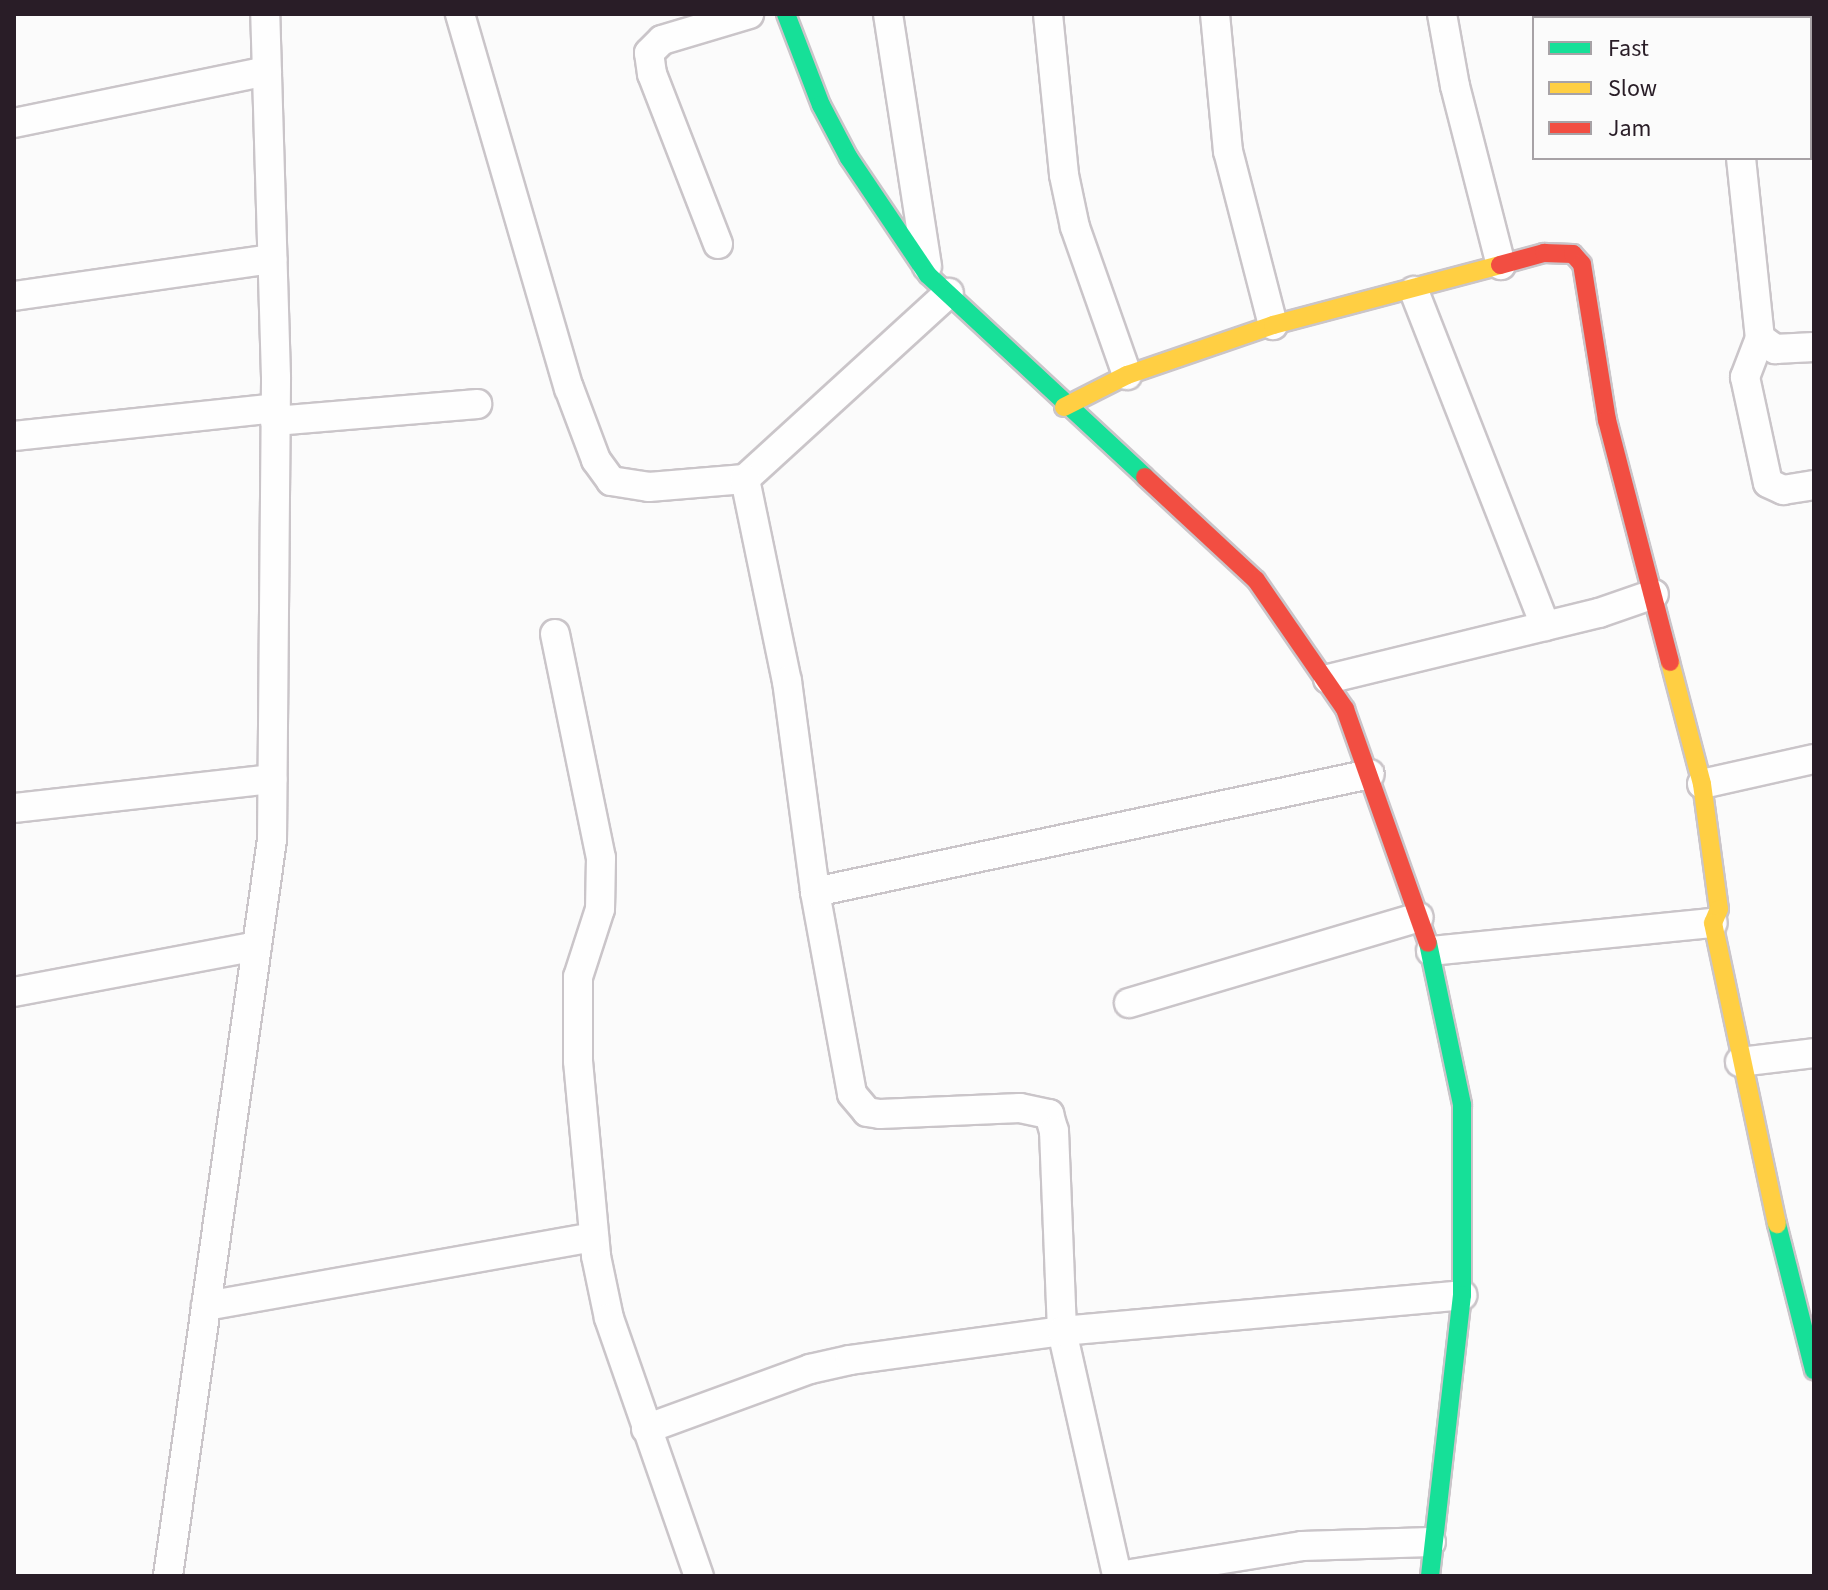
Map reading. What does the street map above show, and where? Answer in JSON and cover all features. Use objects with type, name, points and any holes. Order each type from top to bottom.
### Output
[{"type":"street","points":[[168,1576],[272,840],[275,415],[265,14]]},
{"type":"street","points":[[460,14],[565,373],[596,460],[611,481],[621,485],[745,479],[939,284]]},
{"type":"street","points":[[718,244],[652,74],[649,53],[662,40],[749,14]]},
{"type":"street","points":[[786,14],[842,145],[939,284],[1064,407],[1256,580],[1328,679],[1370,774],[1431,951],[1462,1105],[1462,1295],[1431,1542],[1430,1576]]},
{"type":"street","points":[[888,14],[939,284]]},
{"type":"street","points":[[1048,14],[1064,175],[1075,227],[1127,375]]},
{"type":"street","points":[[1215,14],[1228,151],[1273,325]]},
{"type":"street","points":[[1442,14],[1455,86],[1501,265]]},
{"type":"street","points":[[14,123],[267,71]]},
{"type":"street","points":[[1741,160],[1760,338],[1745,377],[1768,483],[1783,490],[1814,485]]},
{"type":"street","points":[[1064,407],[1127,375],[1273,325],[1559,252],[1573,254],[1582,264],[1607,420],[1702,784],[1719,909],[1713,923],[1740,1062],[1804,1293],[1814,1370]]},
{"type":"street","points":[[14,296],[272,259]]},
{"type":"street","points":[[1414,291],[1545,626]]},
{"type":"street","points":[[1760,338],[1775,349],[1814,347]]},
{"type":"street","points":[[14,436],[275,415],[477,404]]},
{"type":"street","points":[[745,479],[787,681],[815,892],[857,1104],[880,1114],[1020,1108],[1049,1114],[1062,1331],[1118,1576],[1302,1546],[1431,1542]]},
{"type":"street","points":[[1328,679],[1545,626],[1654,594]]},
{"type":"street","points":[[555,634],[601,858],[600,909],[578,977],[578,1061],[594,1237],[609,1318],[699,1576]]},
{"type":"street","points":[[1702,784],[1814,759]]},
{"type":"street","points":[[815,892],[1370,774]]},
{"type":"street","points":[[14,808],[272,779]]},
{"type":"street","points":[[1129,1003],[1419,917]]},
{"type":"street","points":[[1431,951],[1713,923]]},
{"type":"street","points":[[14,992],[257,946]]},
{"type":"street","points":[[1740,1062],[1814,1053]]},
{"type":"street","points":[[206,1306],[594,1237]]},
{"type":"street","points":[[646,1429],[810,1369],[1062,1331],[1462,1295]]},
{"type":"traffic: fast","points":[[786,14],[821,105],[849,158],[928,275],[1145,477]]},
{"type":"traffic: fast","points":[[1428,943],[1462,1105],[1462,1295],[1430,1576]]},
{"type":"traffic: fast","points":[[1777,1224],[1814,1370]]},
{"type":"traffic: slow","points":[[1064,407],[1127,375],[1273,325],[1500,265]]},
{"type":"traffic: slow","points":[[1670,662],[1702,784],[1719,909],[1713,923],[1777,1224]]},
{"type":"traffic: jam","points":[[1500,265],[1544,253],[1573,254],[1582,264],[1607,420],[1670,662]]},
{"type":"traffic: jam","points":[[1145,477],[1256,580],[1345,709],[1428,943]]}]
